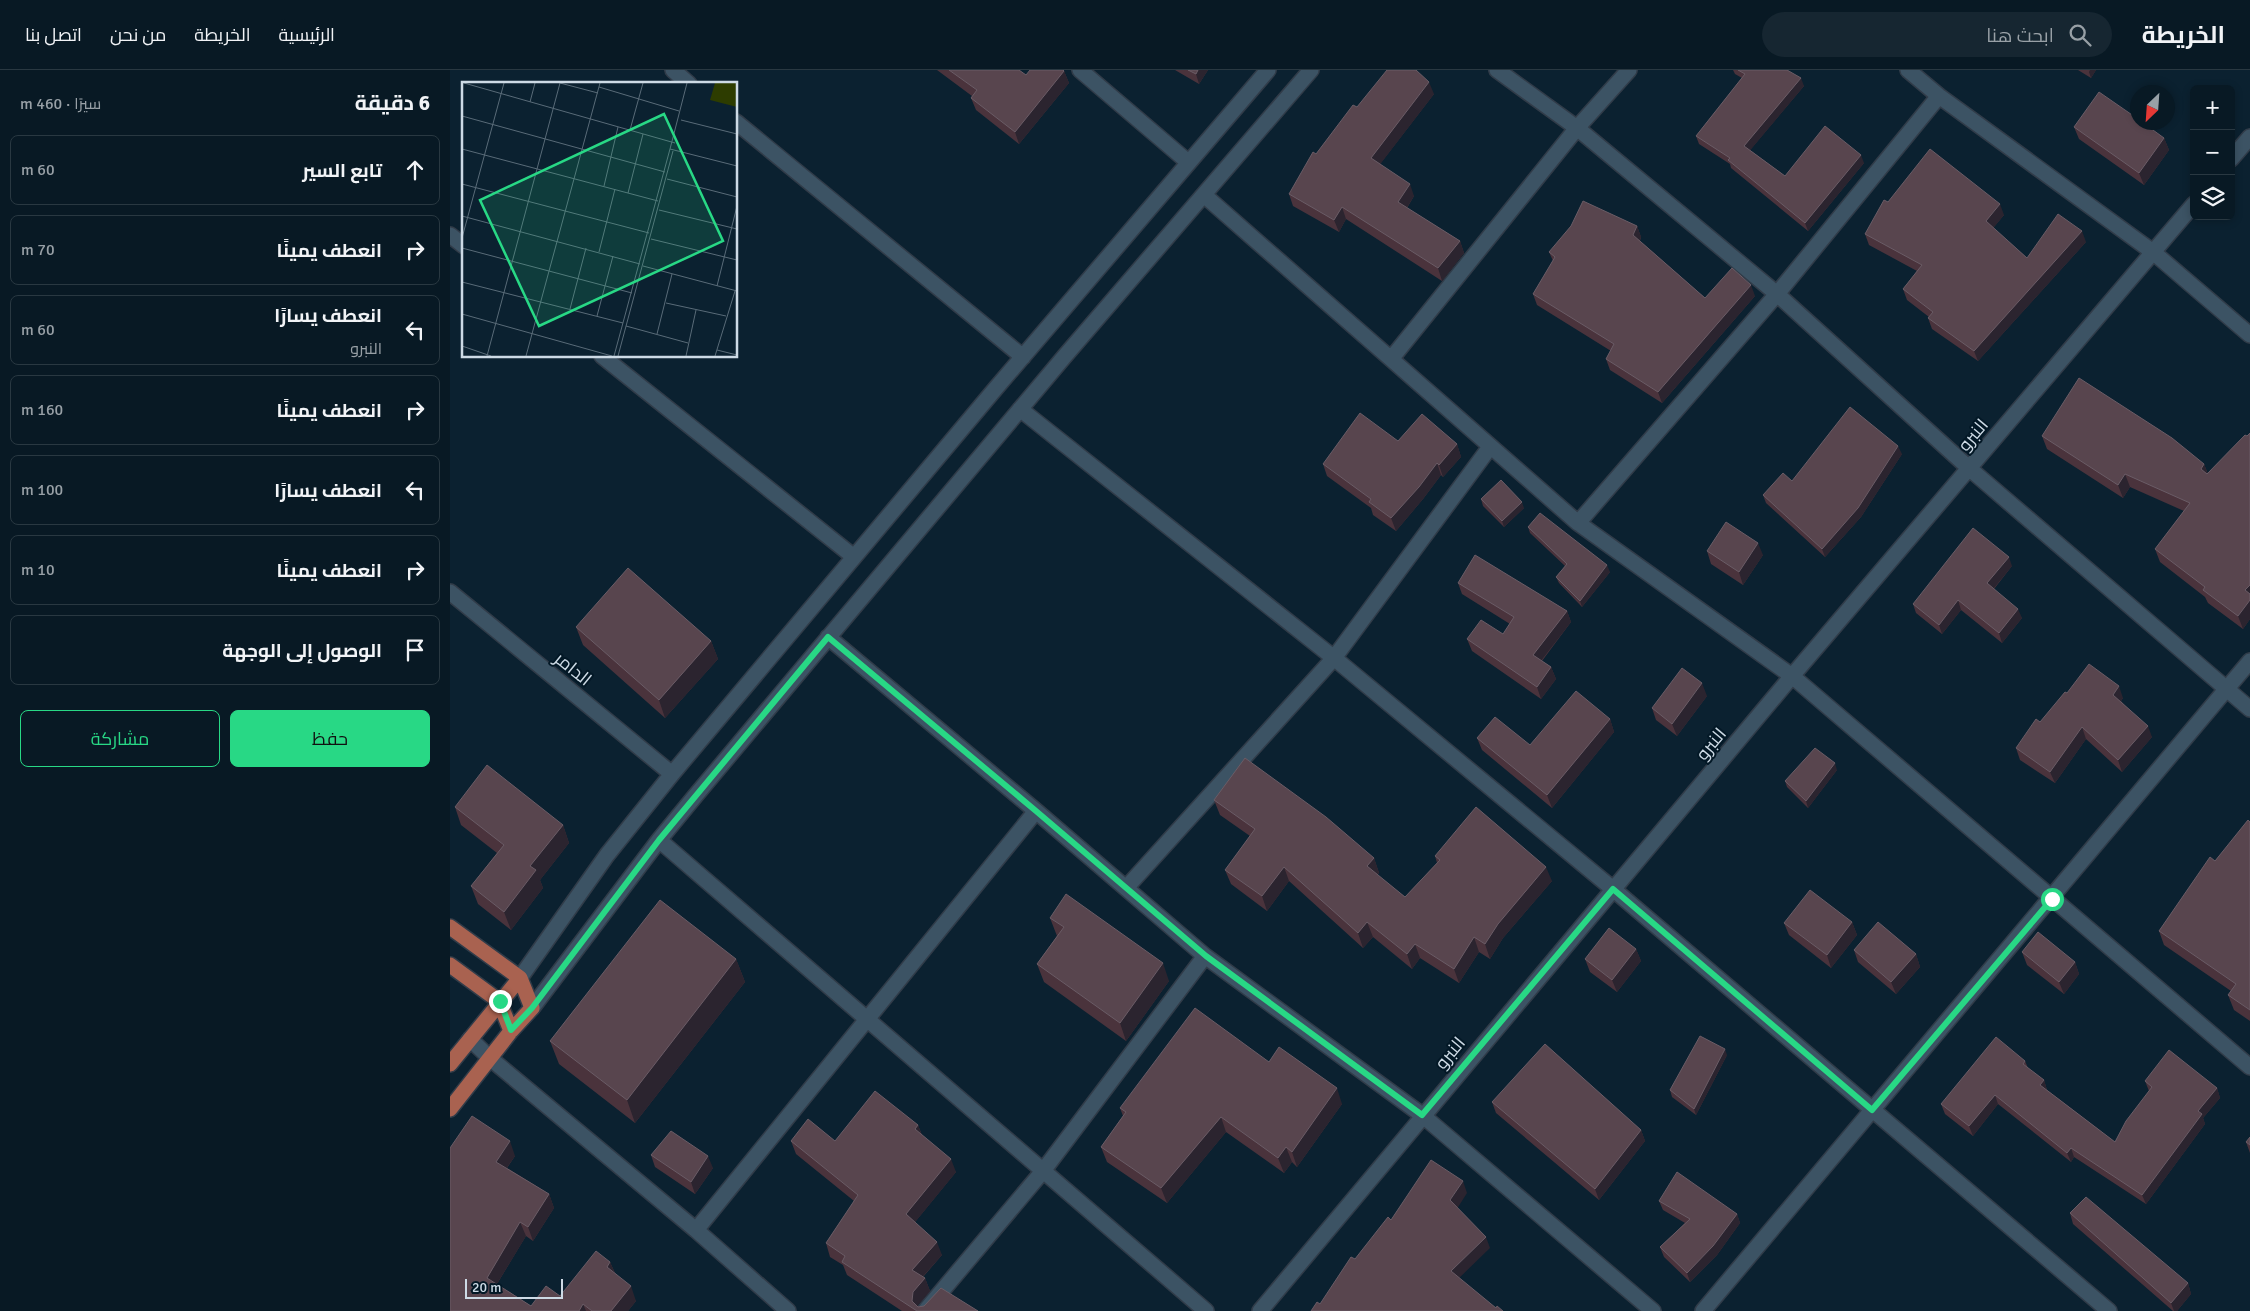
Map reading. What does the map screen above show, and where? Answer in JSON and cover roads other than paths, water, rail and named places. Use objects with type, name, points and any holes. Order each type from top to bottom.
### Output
[{"type":"main road","points":[[450,928],[520,978],[532,1008],[511,1030],[450,1109]]},
{"type":"main road","points":[[450,965],[500,1001],[511,1030]]},
{"type":"main road","points":[[450,1064],[520,978]]},
{"type":"street","points":[[672,70],[687,82]]},
{"type":"street","points":[[1080,70],[1188,162]]},
{"type":"street","points":[[520,978],[607,855],[672,774],[1188,162],[1268,70]]},
{"type":"street","points":[[532,1008],[659,840],[1020,409],[1311,70]]},
{"type":"street","points":[[1496,70],[1577,128],[1777,294],[1970,468],[2250,709]]},
{"type":"street","points":[[1391,359],[1577,128],[1629,70]]},
{"type":"street","points":[[1908,70],[1939,96],[2152,252],[2250,335]]},
{"type":"street","points":[[1578,522],[1777,294],[1939,96]]},
{"type":"street","points":[[738,124],[1023,357]]},
{"type":"street","points":[[2235,154],[2250,137]]},
{"type":"street","points":[[1204,195],[1578,522],[1792,676],[2250,1067]]},
{"type":"street","name":"النبرو","points":[[1260,1311],[1422,1115],[1792,676],[2190,209]]},
{"type":"street","points":[[450,235],[462,244]]},
{"type":"street","points":[[605,358],[854,557]]},
{"type":"street","points":[[1020,409],[1334,658],[1613,889],[2109,1311]]},
{"type":"street","points":[[1126,888],[1334,658],[1490,447]]},
{"type":"street","name":"الدامر","points":[[450,592],[672,774]]},
{"type":"street","points":[[828,637],[1206,956],[1422,1115],[1653,1311]]},
{"type":"street","points":[[1703,1311],[2052,899],[2250,661]]},
{"type":"street","points":[[696,1230],[1036,811]]},
{"type":"street","points":[[659,840],[1206,1311]]},
{"type":"street","points":[[925,1311],[1043,1171],[1206,956]]},
{"type":"street","points":[[470,1039],[490,1058],[696,1230],[782,1309]]}]
